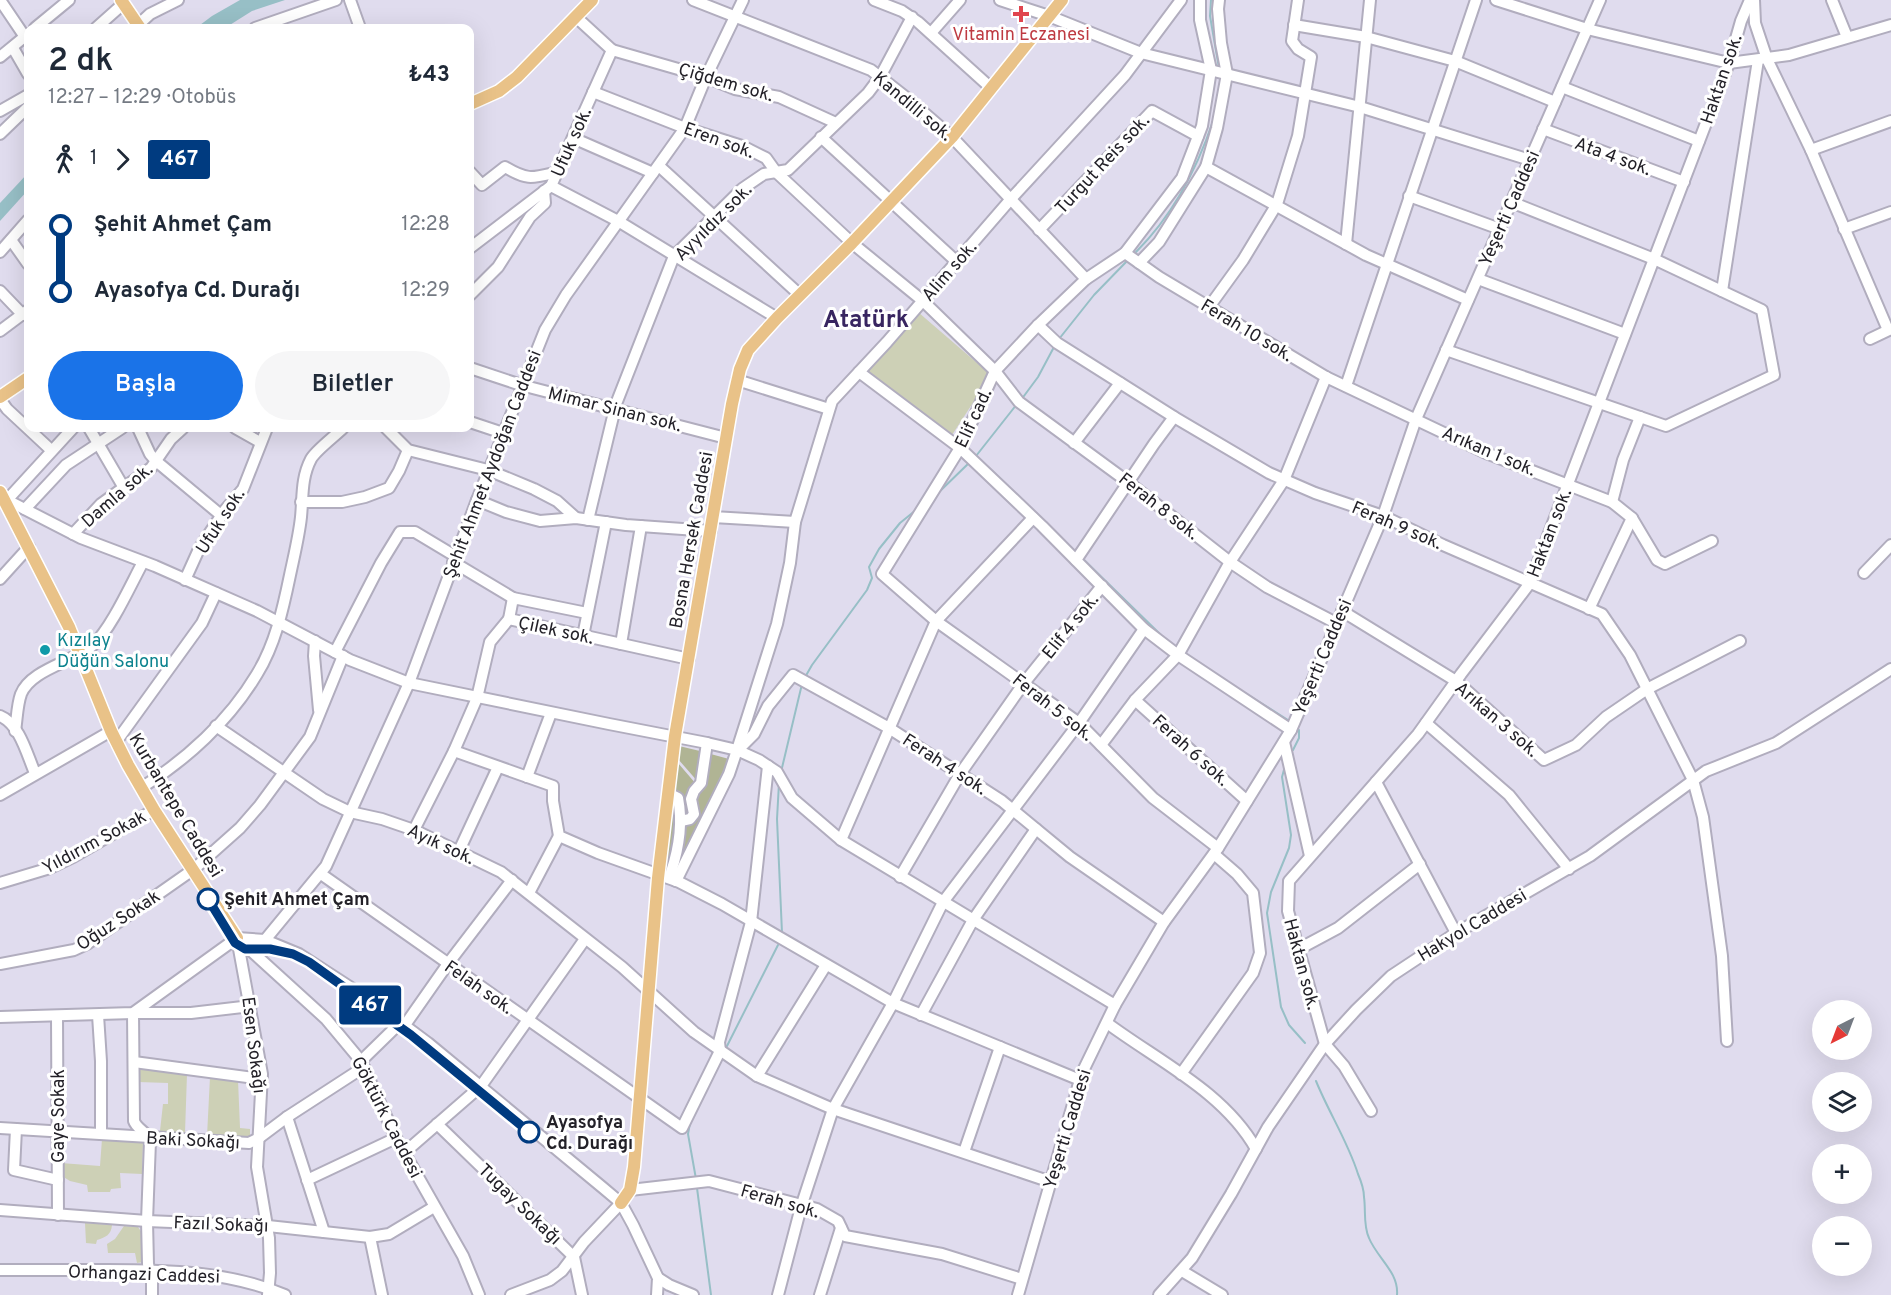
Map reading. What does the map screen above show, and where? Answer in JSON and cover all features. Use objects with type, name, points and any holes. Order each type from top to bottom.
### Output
[{"type":"main road","points":[[474,102],[508,84],[592,0]]},
{"type":"main road","name":"Bosna Hersek Caddesi","points":[[621,1203],[630,1190],[634,1167],[659,874],[675,736],[726,438],[743,358],[777,318],[952,137],[1062,0]]},
{"type":"main road","points":[[122,2],[136,24]]},
{"type":"main road","points":[[0,398],[24,381]]},
{"type":"main road","name":"Kurbantepe Caddesi","points":[[2,497],[29,547],[80,654],[113,736],[153,810],[194,869],[237,938]]},
{"type":"street","points":[[0,0],[24,32]]},
{"type":"street","points":[[40,24],[69,0]]},
{"type":"street","points":[[141,24],[150,14],[178,0]]},
{"type":"street","points":[[267,24],[336,0]]},
{"type":"street","points":[[350,0],[359,24]]},
{"type":"street","name":"Kandilli sok.","points":[[693,0],[871,70],[952,137],[1086,279]]},
{"type":"street","name":"Şehit Ahmet Aydoğan Caddesi","points":[[265,940],[321,874],[351,812],[409,683],[488,470],[545,330],[557,308],[685,128],[706,77],[743,0]]},
{"type":"street","points":[[874,0],[912,17],[991,88]]},
{"type":"street","points":[[931,33],[960,0]]},
{"type":"street","points":[[1000,0],[1049,16],[1141,53],[1360,108],[1530,160]]},
{"type":"street","name":"Alim sok.","points":[[677,878],[729,774],[737,750],[777,624],[790,563],[795,522],[832,401],[923,301],[1010,200],[1125,75],[1181,0]]},
{"type":"street","points":[[1086,279],[1125,253],[1182,178],[1202,126],[1211,70],[1200,20],[1200,0]]},
{"type":"street","points":[[1139,263],[1160,242],[1206,168],[1217,128],[1227,74],[1221,43],[1219,0]]},
{"type":"street","points":[[1209,307],[1243,260],[1276,206],[1298,136],[1311,57],[1299,49],[1293,41],[1298,0]]},
{"type":"street","points":[[1346,244],[1370,0]]},
{"type":"street","points":[[1346,386],[1476,0]]},
{"type":"street","points":[[1496,0],[1587,29],[1729,63],[1789,55],[1891,25]]},
{"type":"street","name":"Yeşerti Caddesi","points":[[1018,1295],[1080,1080],[1115,1005],[1164,922],[1216,851],[1291,730],[1383,516],[1416,418],[1600,0]]},
{"type":"street","name":"Haktan sok.","points":[[1325,1044],[1288,911],[1289,881],[1426,723],[1530,583],[1729,63],[1749,0]]},
{"type":"street","points":[[1754,0],[1755,23],[1762,59],[1811,150],[1890,329],[1870,339]]},
{"type":"street","points":[[1832,0],[1847,38]]},
{"type":"street","points":[[100,24],[122,2]]},
{"type":"street","points":[[576,16],[612,50]]},
{"type":"street","name":"Ayyıldız sok.","points":[[588,520],[614,409],[674,256],[742,189],[764,174],[788,170],[868,93],[880,77],[912,17]]},
{"type":"street","points":[[1294,26],[1366,37],[1455,61],[1555,102]]},
{"type":"street","points":[[0,57],[24,39]]},
{"type":"street","points":[[13,48],[24,67]]},
{"type":"street","name":"Çiğdem sok.","points":[[612,50],[706,77],[735,89],[779,97],[836,123]]},
{"type":"street","name":"Ufuk sok.","points":[[474,245],[548,188],[558,172],[612,50]]},
{"type":"street","points":[[1722,291],[1762,59]]},
{"type":"street","points":[[1562,87],[1699,141]]},
{"type":"street","name":"Eren sok.","points":[[593,92],[685,128],[742,146],[766,158],[776,172],[852,243],[923,301]]},
{"type":"street","points":[[0,111],[24,97]]},
{"type":"street","points":[[0,134],[24,111]]},
{"type":"street","name":"Turgut Reis sok.","points":[[1040,230],[1152,111],[1198,136]]},
{"type":"street","points":[[1811,150],[1891,121]]},
{"type":"street","name":"Ata 4 sok.","points":[[1543,129],[1684,182]]},
{"type":"street","points":[[821,137],[957,262]]},
{"type":"street","points":[[573,138],[656,169],[714,216],[800,295]]},
{"type":"street","points":[[474,176],[482,186],[505,167],[522,177],[531,178],[558,172]]},
{"type":"street","points":[[1206,168],[1346,244],[1468,300]]},
{"type":"street","points":[[474,291],[498,267],[530,217],[544,203],[548,188],[618,220],[777,318]]},
{"type":"street","points":[[1409,196],[1500,229]]},
{"type":"street","points":[[1446,350],[1666,426],[1774,375],[1762,310],[1654,259],[1511,202]]},
{"type":"street","points":[[1844,229],[1891,213]]},
{"type":"street","points":[[0,252],[24,225]]},
{"type":"street","points":[[11,240],[24,258]]},
{"type":"street","name":"Ferah 10 sok.","points":[[1125,253],[1159,277],[1326,376],[1416,418]]},
{"type":"street","name":"Elif cad.","points":[[882,574],[960,448],[995,371],[1086,279]]},
{"type":"street","points":[[1478,279],[1625,334]]},
{"type":"street","points":[[0,291],[24,311]]},
{"type":"street","name":"Ferah 8 sok.","points":[[923,301],[995,371],[1019,402],[1128,482],[1230,562],[1268,587],[1336,623]]},
{"type":"street","points":[[0,331],[24,314]]},
{"type":"street","name":"Ferah 9 sok.","points":[[1038,325],[1057,343],[1174,417],[1269,473],[1315,493],[1383,516],[1443,545],[1602,614],[1630,655],[1693,780],[1702,817],[1722,956],[1727,1041]]},
{"type":"street","name":"Mimar Sinan sok.","points":[[474,369],[521,385],[726,438]]},
{"type":"street","points":[[860,372],[960,448],[1144,629],[1178,655],[1291,730]]},
{"type":"street","points":[[1101,745],[1135,699],[1178,655],[1230,562],[1284,480],[1326,376]]},
{"type":"street","points":[[737,380],[829,409]]},
{"type":"street","points":[[1074,443],[1120,383]]},
{"type":"street","points":[[0,398],[7,409],[24,425]]},
{"type":"street","points":[[1076,560],[1174,417]]},
{"type":"street","points":[[1612,502],[1623,460],[1640,417]]},
{"type":"street","name":"Arıkan 1 sok.","points":[[1416,418],[1486,453],[1612,502],[1632,518]]},
{"type":"street","points":[[474,423],[503,433]]},
{"type":"street","points":[[32,432],[51,450]]},
{"type":"street","points":[[69,432],[2,497],[73,534],[216,593],[339,654],[409,683],[737,750],[777,771],[792,798],[841,840],[1115,1005]]},
{"type":"street","points":[[92,432],[124,488]]},
{"type":"street","points":[[25,509],[66,465],[115,432]]},
{"type":"street","points":[[140,432],[150,454],[156,461],[222,516]]},
{"type":"street","name":"Damla sok.","points":[[73,534],[101,504],[151,468],[179,432]]},
{"type":"street","points":[[242,432],[261,442]]},
{"type":"street","name":"Ufuk sok.","points":[[185,580],[200,549],[243,489],[265,432]]},
{"type":"street","points":[[141,788],[169,770],[216,726],[256,675],[279,623],[301,519],[302,483],[312,457],[339,432]]},
{"type":"street","points":[[390,432],[408,450],[488,470],[557,501],[576,518]]},
{"type":"street","points":[[301,502],[342,502],[389,488],[408,450]]},
{"type":"street","points":[[477,500],[506,512],[540,521],[576,518],[711,531]]},
{"type":"street","points":[[713,517],[795,522]]},
{"type":"street","points":[[841,840],[936,621],[1033,518]]},
{"type":"street","points":[[1632,518],[1661,563],[1665,564],[1712,541]]},
{"type":"street","points":[[1589,609],[1632,518]]},
{"type":"street","points":[[583,636],[606,522]]},
{"type":"street","points":[[621,644],[641,526]]},
{"type":"street","name":"Oğuz Sokak","points":[[0,964],[80,947],[118,924],[194,869],[240,828],[260,805],[310,737],[339,654],[381,562],[400,532],[415,532],[454,559]]},
{"type":"street","points":[[1864,573],[1891,545]]},
{"type":"street","points":[[0,579],[29,547]]},
{"type":"street","points":[[454,559],[513,598],[588,612]]},
{"type":"street","points":[[15,731],[20,698],[27,685],[46,671],[93,645],[104,633],[143,562]]},
{"type":"street","name":"Ferah 5 sok.","points":[[882,574],[936,621],[1079,723],[1153,798],[1216,851],[1253,893],[1260,953],[1253,973],[1181,1074]]},
{"type":"street","name":"Elif 4 sok.","points":[[900,877],[960,774],[1024,684],[1101,586]]},
{"type":"street","points":[[0,795],[35,773],[113,736],[202,623],[216,593]]},
{"type":"street","points":[[508,619],[513,598]]},
{"type":"street","name":"Arıkan 3 sok.","points":[[1342,611],[1456,681],[1544,760],[1576,745],[1606,717],[1647,689]]},
{"type":"street","name":"Çilek sok.","points":[[414,830],[454,751],[477,698],[490,642],[508,619],[689,659]]},
{"type":"street","points":[[778,1295],[801,1207],[833,1109],[893,1003],[943,902],[1079,723],[1144,629]]},
{"type":"street","points":[[315,641],[314,656],[319,713]]},
{"type":"street","points":[[1647,689],[1740,641]]},
{"type":"street","name":"Hakyol Caddesi","points":[[1159,1295],[1182,1270],[1220,1213],[1293,1089],[1325,1044],[1391,976],[1456,933],[1569,869],[1706,771],[1776,742],[1891,669]]},
{"type":"street","name":"Ferah 4 sok.","points":[[737,750],[754,734],[768,706],[794,675],[889,728],[960,774],[1013,810],[1070,857],[1164,922]]},
{"type":"street","name":"Ferah 6 sok.","points":[[1135,699],[1247,801]]},
{"type":"street","points":[[527,777],[551,713]]},
{"type":"street","points":[[0,716],[7,719],[15,731],[35,773]]},
{"type":"street","points":[[1426,723],[1509,795],[1569,869]]},
{"type":"street","name":"Ayık sok.","points":[[216,726],[324,799],[351,812],[414,830],[501,872],[622,967],[694,1032],[758,1077],[833,1109],[1051,1182]]},
{"type":"street","points":[[1284,742],[1310,856]]},
{"type":"street","points":[[681,821],[690,819],[694,814],[691,799],[701,783],[707,743]]},
{"type":"street","points":[[454,751],[553,786],[559,836],[529,893]]},
{"type":"street","points":[[720,1051],[719,1042],[751,922],[768,766]]},
{"type":"street","points":[[458,853],[498,767]]},
{"type":"street","points":[[1376,782],[1456,933]]},
{"type":"street","points":[[668,793],[678,798],[681,821],[671,872],[677,878],[893,1003],[1080,1080]]},
{"type":"street","name":"Yıldırım Sokak","points":[[0,883],[58,864],[153,810]]},
{"type":"street","points":[[921,1015],[973,920],[1036,830]]},
{"type":"street","points":[[559,836],[598,853],[677,878]]},
{"type":"street","points":[[1297,950],[1338,928],[1420,864]]},
{"type":"street","name":"Felah sok.","points":[[321,874],[447,965],[682,1128],[720,1051]]},
{"type":"street","name":"Baki Sokağı","points":[[0,1128],[252,1142],[363,1064],[403,1024],[512,880]]},
{"type":"street","points":[[133,1013],[237,938],[265,940],[300,954],[403,1024],[621,1203],[658,1278],[657,1295]]},
{"type":"street","name":"Esen Sokağı","points":[[237,938],[251,1006],[262,1079],[258,1179],[268,1226],[271,1256],[269,1292]]},
{"type":"street","name":"Göktürk Caddesi","points":[[237,938],[326,1019],[363,1064],[396,1138],[463,1256],[479,1295]]},
{"type":"street","points":[[404,1153],[481,1086],[585,939]]},
{"type":"street","points":[[758,1077],[826,965]]},
{"type":"street","points":[[0,1017],[191,1013],[251,1006]]},
{"type":"street","points":[[133,1013],[134,1121],[136,1126],[149,1137],[147,1221],[152,1295]]},
{"type":"street","points":[[98,1015],[101,1061],[101,1134]]},
{"type":"street","name":"Gaye Sokak","points":[[57,1016],[58,1215]]},
{"type":"street","points":[[1107,1023],[1141,1049],[1181,1074],[1228,1111],[1256,1149]]},
{"type":"street","points":[[1325,1044],[1344,1066],[1371,1111]]},
{"type":"street","points":[[964,1152],[1000,1047]]},
{"type":"street","points":[[134,1062],[262,1079]]},
{"type":"street","points":[[287,1117],[324,1232]]},
{"type":"street","name":"Tugay Sokağı","points":[[438,1124],[574,1257],[582,1295]]},
{"type":"street","points":[[15,1129],[14,1170],[58,1180]]},
{"type":"street","points":[[308,1180],[396,1138]]},
{"type":"street","name":"Ferah sok.","points":[[630,1190],[709,1181],[801,1207],[817,1209],[838,1221],[844,1236],[942,1254],[1022,1279]]},
{"type":"street","points":[[511,1295],[558,1275],[584,1242],[621,1203]]},
{"type":"street","name":"Fazıl Sokağı","points":[[0,1210],[147,1221],[268,1226],[370,1237],[389,1234],[434,1207]]},
{"type":"street","points":[[820,1295],[841,1228]]},
{"type":"street","points":[[370,1237],[382,1295]]},
{"type":"street","name":"Orhangazi Caddesi","points":[[0,1270],[149,1270],[219,1276],[285,1295]]},
{"type":"street","points":[[1182,1270],[1222,1295]]},
{"type":"street","points":[[658,1278],[693,1295]]},
{"type":"shaded area","points":[[240,0],[285,0],[252,11],[231,24],[201,24]]},
{"type":"shaded area","points":[[24,177],[24,194],[0,221],[0,203]]},
{"type":"shaded area","points":[[918,312],[991,375],[952,435],[867,372]]},
{"type":"shaded area","points":[[679,746],[704,752],[699,783],[678,759]]},
{"type":"shaded area","points":[[707,753],[729,759],[675,870],[682,825],[695,806]]},
{"type":"shaded area","points":[[678,763],[696,784],[692,811],[683,818],[678,793],[675,789]]},
{"type":"shaded area","points":[[674,799],[680,821],[671,869],[666,868]]},
{"type":"shaded area","points":[[138,1069],[187,1074],[185,1133],[160,1131],[163,1104],[168,1104],[168,1083],[138,1082]]},
{"type":"shaded area","points":[[210,1077],[238,1080],[240,1128],[250,1129],[250,1137],[207,1136]]},
{"type":"shaded area","points":[[102,1139],[143,1143],[142,1174],[120,1173],[121,1188],[111,1189],[110,1192],[88,1192],[87,1185],[70,1181],[62,1176],[61,1163],[100,1166]]},
{"type":"shaded area","points":[[85,1223],[112,1225],[109,1233],[97,1240],[96,1244],[86,1243]]},
{"type":"shaded area","points":[[124,1226],[138,1227],[142,1233],[143,1262],[137,1263],[135,1253],[108,1253],[107,1244],[115,1239]]},
{"type":"waterway","points":[[1211,0],[1210,16],[1219,68]]},
{"type":"waterway","points":[[1136,252],[1161,223],[1182,191],[1213,121]]},
{"type":"waterway","points":[[1059,339],[1094,295],[1128,260]]},
{"type":"waterway","points":[[1021,400],[1038,377],[1054,347]]},
{"type":"waterway","points":[[976,456],[1017,404]]},
{"type":"waterway","points":[[976,456],[1008,486]]},
{"type":"waterway","points":[[937,494],[970,462]]},
{"type":"waterway","points":[[804,679],[867,590],[872,578],[869,567],[879,549],[900,523],[916,510]]},
{"type":"waterway","points":[[1066,543],[1077,553]]},
{"type":"waterway","points":[[1082,558],[1161,635]]},
{"type":"waterway","points":[[781,772],[802,684]]},
{"type":"waterway","points":[[1232,685],[1288,720]]},
{"type":"waterway","points":[[1293,750],[1299,738],[1299,730]]},
{"type":"waterway","points":[[1285,766],[1282,777],[1291,835],[1289,848],[1271,892],[1267,913],[1281,1007],[1289,1025],[1305,1043]]},
{"type":"waterway","points":[[779,783],[777,819],[782,933]]},
{"type":"waterway","points":[[727,1046],[778,945]]},
{"type":"waterway","points":[[1316,1081],[1354,1162],[1363,1191],[1367,1233],[1395,1279],[1397,1295]]},
{"type":"waterway","points":[[690,1123],[688,1134],[696,1179]]},
{"type":"waterway","points":[[697,1188],[711,1295]]},
{"type":"bus line","name":"467","points":[[208,899],[235,943],[245,949],[270,949],[293,954],[309,962],[411,1035],[529,1132]]},
{"type":"place","name":"Vitamin Eczanesi","points":[[1021,14]]},
{"type":"place","name":"Kızılay Düğün Salonu","points":[[45,650]]},
{"type":"place","name":"Şehit Ahmet Çam","points":[[208,899]]},
{"type":"place","name":"Ayasofya Cd. Durağı","points":[[529,1132]]},
{"type":"district","name":"Atatürk","points":[[866,319]]}]
